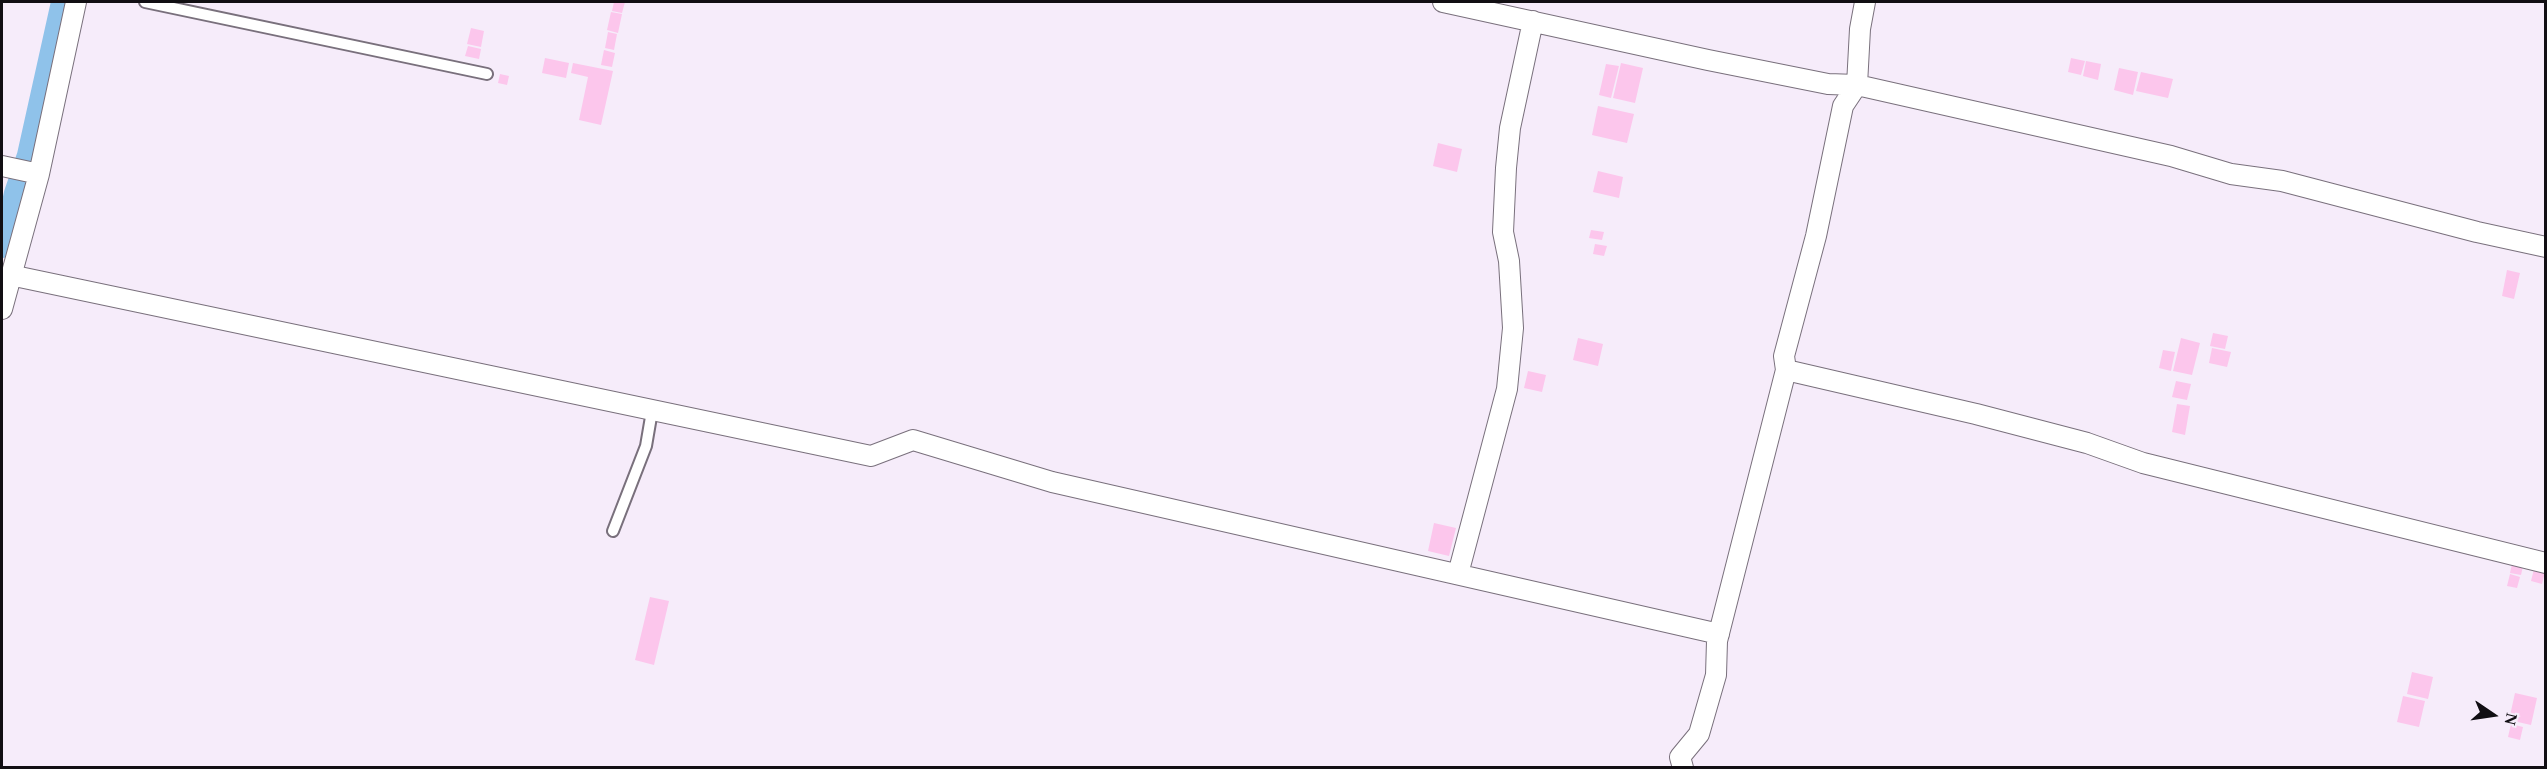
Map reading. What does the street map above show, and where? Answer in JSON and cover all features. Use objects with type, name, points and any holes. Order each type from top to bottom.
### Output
[{"type":"street","points":[[2,309],[39,174],[76,2]]},
{"type":"street","points":[[1443,2],[1708,60],[1828,84],[1857,85],[2171,156],[2231,174],[2282,181],[2477,232],[2546,247]]},
{"type":"street","points":[[1683,768],[1680,757],[1699,734],[1716,675],[1719,634],[1786,370],[1784,356],[1816,236],[1843,106],[1857,85],[1860,29],[1865,2]]},
{"type":"street","points":[[1458,574],[1507,389],[1514,328],[1509,261],[1503,232],[1506,168],[1510,128],[1533,21]]},
{"type":"street","points":[[7,167],[39,174]]},
{"type":"street","points":[[10,275],[871,456],[913,440],[1052,482],[1719,634]]},
{"type":"street","points":[[1786,370],[1976,414],[2087,443],[2154,466],[2546,563]]},
{"type":"lane","points":[[145,2],[487,74]]},
{"type":"lane","points":[[613,531],[646,446],[652,411]]},
{"type":"building","points":[[614,2],[625,2],[622,13],[612,11]]},
{"type":"building","points":[[611,12],[622,14],[618,33],[607,30]]},
{"type":"building","points":[[471,28],[484,31],[481,47],[467,44]]},
{"type":"building","points":[[608,32],[617,34],[614,50],[605,48]]},
{"type":"building","points":[[468,46],[481,49],[479,59],[465,56]]},
{"type":"building","points":[[604,50],[615,53],[612,67],[601,65]]},
{"type":"building","points":[[545,58],[569,63],[566,78],[542,73]]},
{"type":"building","points":[[2071,58],[2085,61],[2081,75],[2068,72]]},
{"type":"building","points":[[2086,61],[2101,64],[2098,80],[2083,76]]},
{"type":"building","points":[[573,63],[613,71],[601,125],[579,120],[588,77],[571,73]]},
{"type":"building","points":[[1621,63],[1643,68],[1635,103],[1613,98]]},
{"type":"building","points":[[1606,64],[1619,66],[1611,98],[1599,95]]},
{"type":"building","points":[[2119,68],[2138,72],[2133,95],[2114,90]]},
{"type":"building","points":[[2141,72],[2173,79],[2168,98],[2136,91]]},
{"type":"building","points":[[500,74],[509,76],[507,85],[498,83]]},
{"type":"building","points":[[1598,106],[1634,114],[1627,143],[1592,135]]},
{"type":"building","points":[[1438,143],[1462,149],[1457,172],[1433,166]]},
{"type":"building","points":[[1598,171],[1623,177],[1619,198],[1593,192]]},
{"type":"building","points":[[1591,230],[1604,232],[1602,240],[1589,238]]},
{"type":"building","points":[[1595,244],[1607,246],[1604,256],[1593,254]]},
{"type":"building","points":[[2507,270],[2520,273],[2514,299],[2502,296]]},
{"type":"building","points":[[2213,333],[2228,336],[2225,349],[2210,346]]},
{"type":"building","points":[[1578,338],[1603,344],[1598,366],[1573,360]]},
{"type":"building","points":[[2181,338],[2200,343],[2192,375],[2173,371]]},
{"type":"building","points":[[2212,348],[2231,352],[2227,367],[2209,363]]},
{"type":"building","points":[[2163,350],[2175,352],[2171,371],[2159,368]]},
{"type":"building","points":[[1528,371],[1546,375],[1542,392],[1524,388]]},
{"type":"building","points":[[2176,381],[2191,384],[2187,400],[2172,397]]},
{"type":"building","points":[[2177,404],[2190,406],[2185,435],[2172,432]]},
{"type":"building","points":[[1434,523],[1456,528],[1449,556],[1428,551]]},
{"type":"building","points":[[2513,559],[2524,562],[2521,575],[2510,573]]},
{"type":"building","points":[[2534,569],[2545,572],[2542,584],[2531,581]]},
{"type":"building","points":[[2510,574],[2520,577],[2517,588],[2507,586]]},
{"type":"building","points":[[650,597],[669,601],[654,665],[635,660]]},
{"type":"building","points":[[2412,672],[2433,677],[2428,699],[2407,694]]},
{"type":"building","points":[[2515,693],[2537,698],[2531,725],[2509,720]]},
{"type":"building","points":[[2403,696],[2425,701],[2419,727],[2397,722]]},
{"type":"building","points":[[2511,724],[2523,727],[2520,740],[2508,737]]},
{"type":"waterway","points":[[2,248],[14,193],[27,155],[61,2]]}]
